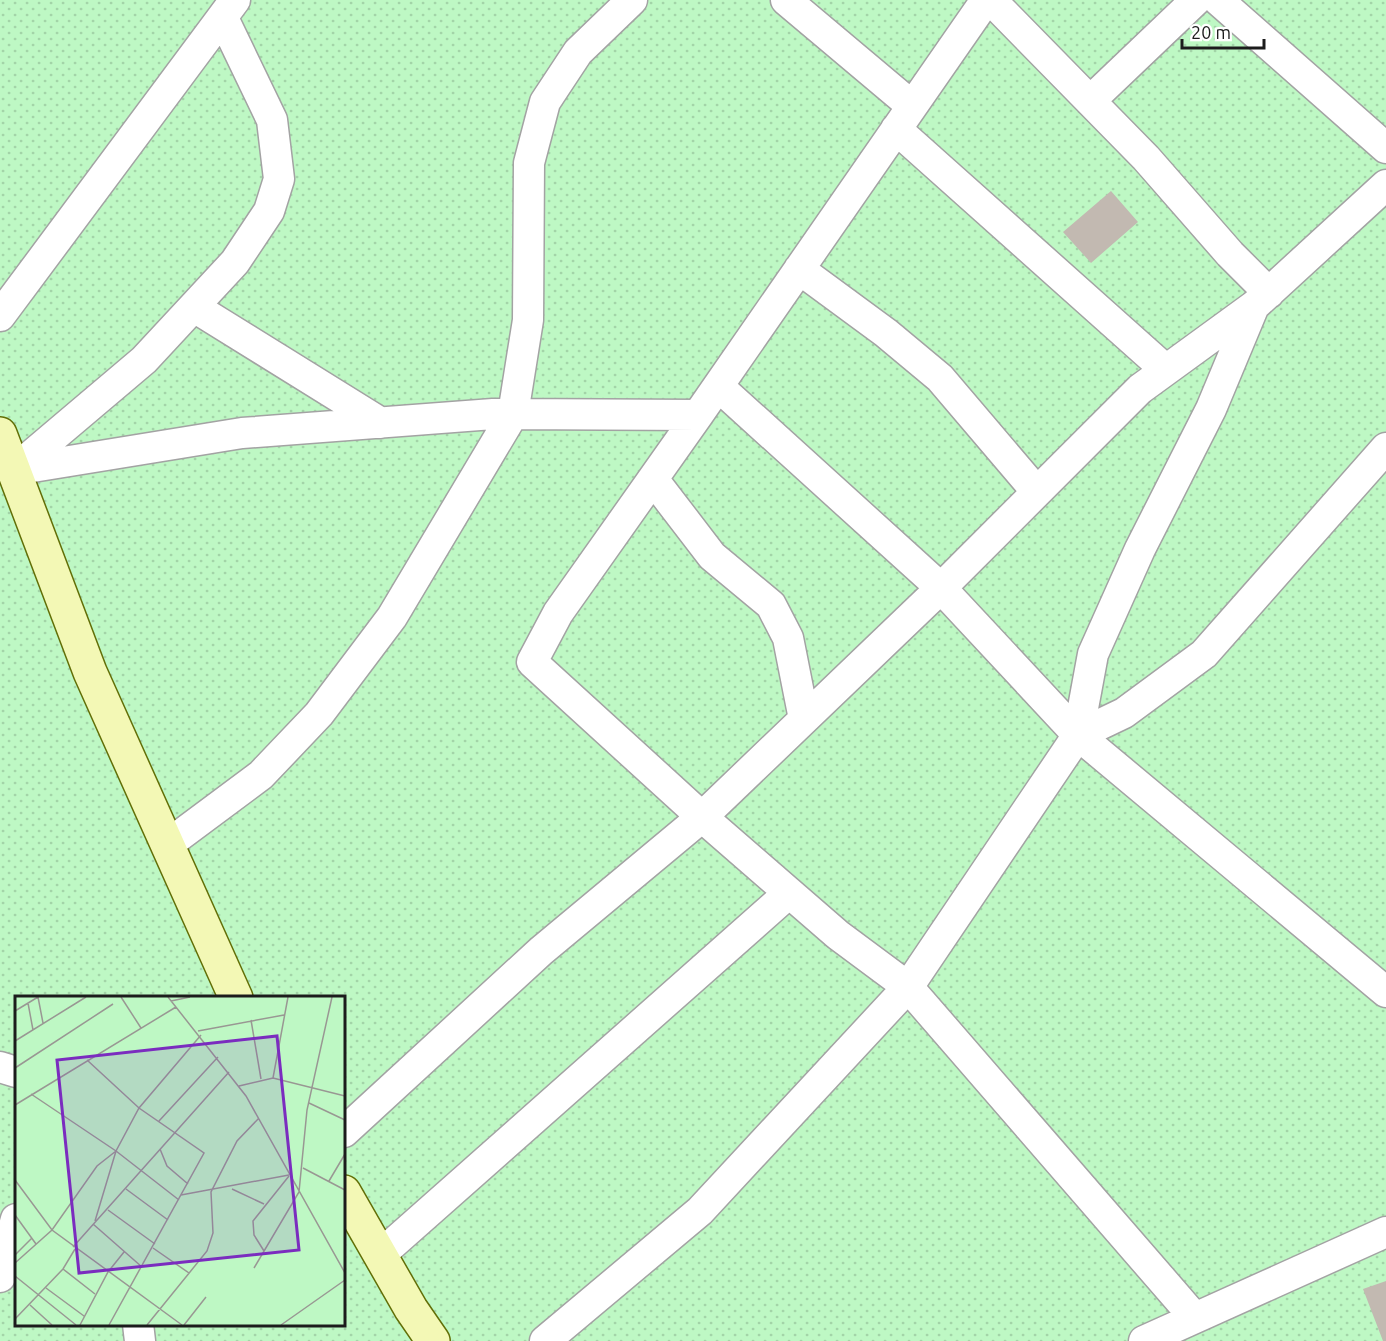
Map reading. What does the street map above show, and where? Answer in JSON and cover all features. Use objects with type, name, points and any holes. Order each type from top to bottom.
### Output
[{"type":"main road","points":[[0,434],[90,672],[235,996]]},
{"type":"main road","points":[[345,1194],[411,1309],[433,1341]]},
{"type":"street","points":[[167,845],[261,775],[319,714],[392,617],[513,414],[528,320],[529,163],[545,102],[578,52],[632,0]]},
{"type":"street","points":[[786,0],[904,118],[1166,370]]},
{"type":"street","points":[[986,0],[558,613],[532,662],[789,893],[838,935],[908,987],[1195,1318]]},
{"type":"street","points":[[991,0],[1146,158],[1230,254],[1262,300]]},
{"type":"street","points":[[1090,101],[1196,0]]},
{"type":"street","points":[[1218,0],[1386,148]]},
{"type":"street","points":[[14,470],[144,360],[235,262],[269,211],[279,179],[272,120],[229,9]]},
{"type":"street","points":[[0,316],[229,9]]},
{"type":"street","points":[[345,1131],[541,951],[702,817],[941,588],[1140,389],[1262,300],[1386,185]]},
{"type":"street","points":[[799,269],[886,333],[940,378],[1037,492]]},
{"type":"street","points":[[545,1341],[700,1211],[908,987],[1078,735],[1094,654],[1140,549],[1211,410],[1262,300]]},
{"type":"street","points":[[194,307],[381,423]]},
{"type":"street","points":[[718,386],[941,588],[1078,735],[1386,992]]},
{"type":"street","points":[[14,470],[242,433],[493,414],[698,415]]},
{"type":"street","points":[[1078,735],[1124,713],[1204,654],[1386,448]]},
{"type":"street","points":[[653,479],[712,556],[771,605],[788,638],[804,719]]},
{"type":"street","points":[[380,1255],[789,893]]},
{"type":"street","points":[[0,1067],[15,1072]]},
{"type":"street","points":[[0,1277],[15,1224]]},
{"type":"street","points":[[1144,1341],[1386,1232]]},
{"type":"street","points":[[138,1326],[140,1341]]},
{"type":"green space","points":[[0,0],[1386,0],[1386,1341],[0,1341]]},
{"type":"building","points":[[1111,191],[1138,222],[1091,263],[1063,232]]},
{"type":"building","points":[[1386,1281],[1386,1341],[1383,1341],[1363,1289]]}]
